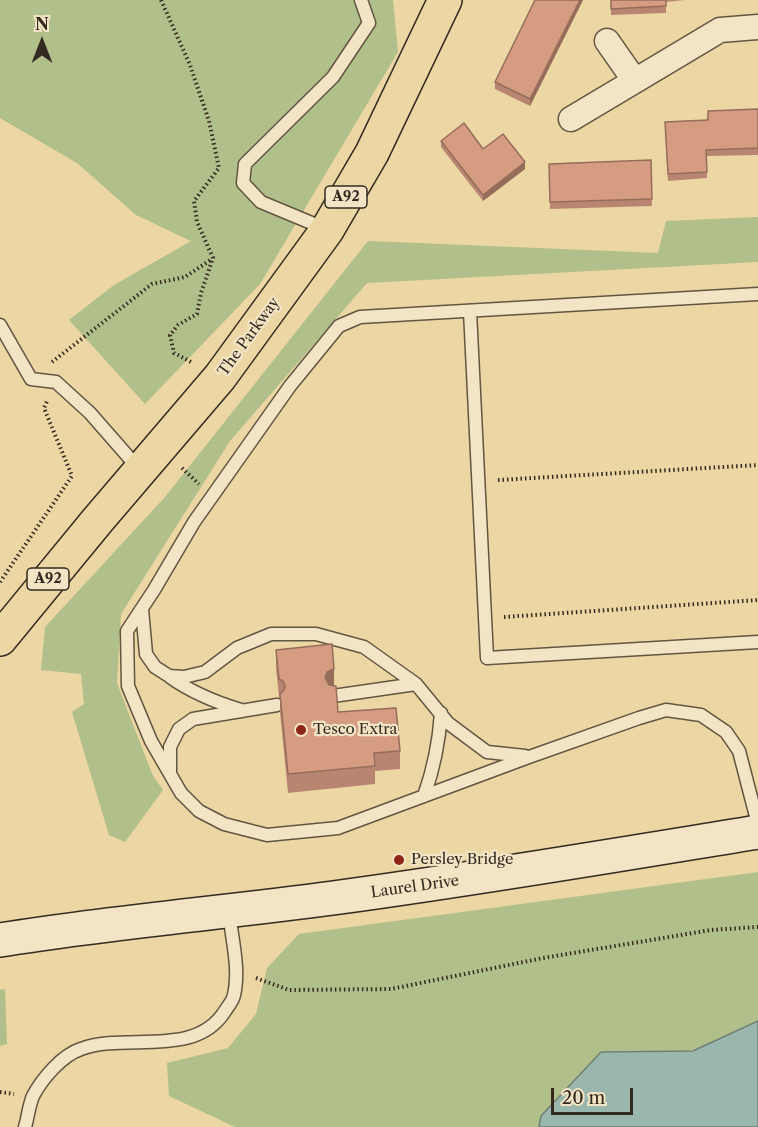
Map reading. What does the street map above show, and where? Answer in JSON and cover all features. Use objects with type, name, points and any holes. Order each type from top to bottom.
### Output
[{"type":"main road","name":"The Parkway","points":[[0,639],[220,377],[327,230],[372,153],[445,0]]},
{"type":"street","points":[[571,119],[720,30],[758,27]]},
{"type":"street","points":[[607,40],[635,81]]},
{"type":"street","name":"Laurel Drive","points":[[0,940],[70,929],[228,912],[424,886],[758,832]]},
{"type":"street","name":"Laurel Drive","points":[[0,915],[70,929]]},
{"type":"lane","points":[[327,230],[261,202],[243,183],[245,164],[333,77],[369,23],[361,0]]},
{"type":"lane","points":[[758,294],[360,317],[339,326],[290,386],[212,495],[128,631],[128,686],[151,741],[181,793],[199,812],[224,824],[267,835],[338,828],[529,757],[666,710],[701,715],[726,732],[740,752],[758,824]]},
{"type":"lane","points":[[470,311],[488,658],[758,642]]},
{"type":"lane","points":[[0,325],[32,379],[56,382],[90,413],[149,459]]},
{"type":"lane","points":[[142,609],[146,654],[155,667],[211,701],[244,711]]},
{"type":"lane","points":[[169,676],[184,677],[205,672],[237,648],[270,634],[316,634],[364,646],[416,684],[448,723],[488,752],[529,757]]},
{"type":"lane","points":[[333,696],[416,684]]},
{"type":"lane","points":[[171,775],[170,747],[179,729],[193,719],[277,705]]},
{"type":"lane","points":[[424,796],[435,766],[441,713]]},
{"type":"lane","points":[[25,1127],[32,1097],[52,1068],[80,1049],[111,1043],[176,1040],[199,1035],[220,1018],[234,996],[236,970],[228,912]]},
{"type":"path","points":[[161,0],[190,65],[209,121],[219,168],[194,201],[197,222],[213,258],[201,293],[197,314],[178,324],[170,335],[174,353],[220,377]]},
{"type":"path","points":[[32,379],[152,284],[185,277],[213,258]]},
{"type":"path","points":[[0,582],[72,476],[44,408],[56,382]]},
{"type":"path","points":[[149,459],[212,495]]},
{"type":"path","points":[[479,481],[758,465]]},
{"type":"path","points":[[485,618],[758,600]]},
{"type":"path","points":[[236,970],[289,990],[391,989],[554,956],[711,930],[758,927]]},
{"type":"green space","points":[[0,0],[393,0],[398,52],[260,284],[145,404],[69,320],[114,285],[191,241],[136,215],[77,163],[0,118]]},
{"type":"green space","points":[[758,217],[758,262],[367,283],[230,441],[121,614],[117,683],[153,776],[163,790],[125,842],[109,835],[72,712],[84,704],[81,674],[41,670],[45,627],[165,497],[368,241],[658,253],[666,221]]},
{"type":"green space","points":[[758,872],[758,1021],[693,1051],[601,1052],[541,1116],[539,1127],[235,1127],[169,1096],[167,1063],[228,1048],[256,1014],[267,968],[299,934]]},
{"type":"green space","points":[[5,989],[7,1044],[0,1046],[0,990]]},
{"type":"water","points":[[758,1021],[758,1127],[539,1127],[541,1116],[601,1052],[693,1051]]},
{"type":"building","points":[[535,0],[580,0],[530,99],[495,82]]},
{"type":"building","points":[[611,0],[666,0],[666,6],[611,9]]},
{"type":"building","points":[[758,109],[758,148],[706,150],[707,172],[668,174],[665,122],[708,120],[708,111]]},
{"type":"building","points":[[464,123],[483,149],[503,134],[525,162],[483,195],[441,141]]},
{"type":"building","points":[[651,160],[652,199],[550,202],[549,164]]},
{"type":"building","points":[[332,644],[334,669],[327,672],[325,678],[329,685],[336,686],[338,712],[396,708],[400,751],[374,753],[375,766],[288,774],[280,694],[285,686],[279,679],[276,650]]},
{"type":"place","name":"Tesco Extra","points":[[301,730]]},
{"type":"place","name":"Persley Bridge","points":[[399,860]]}]
